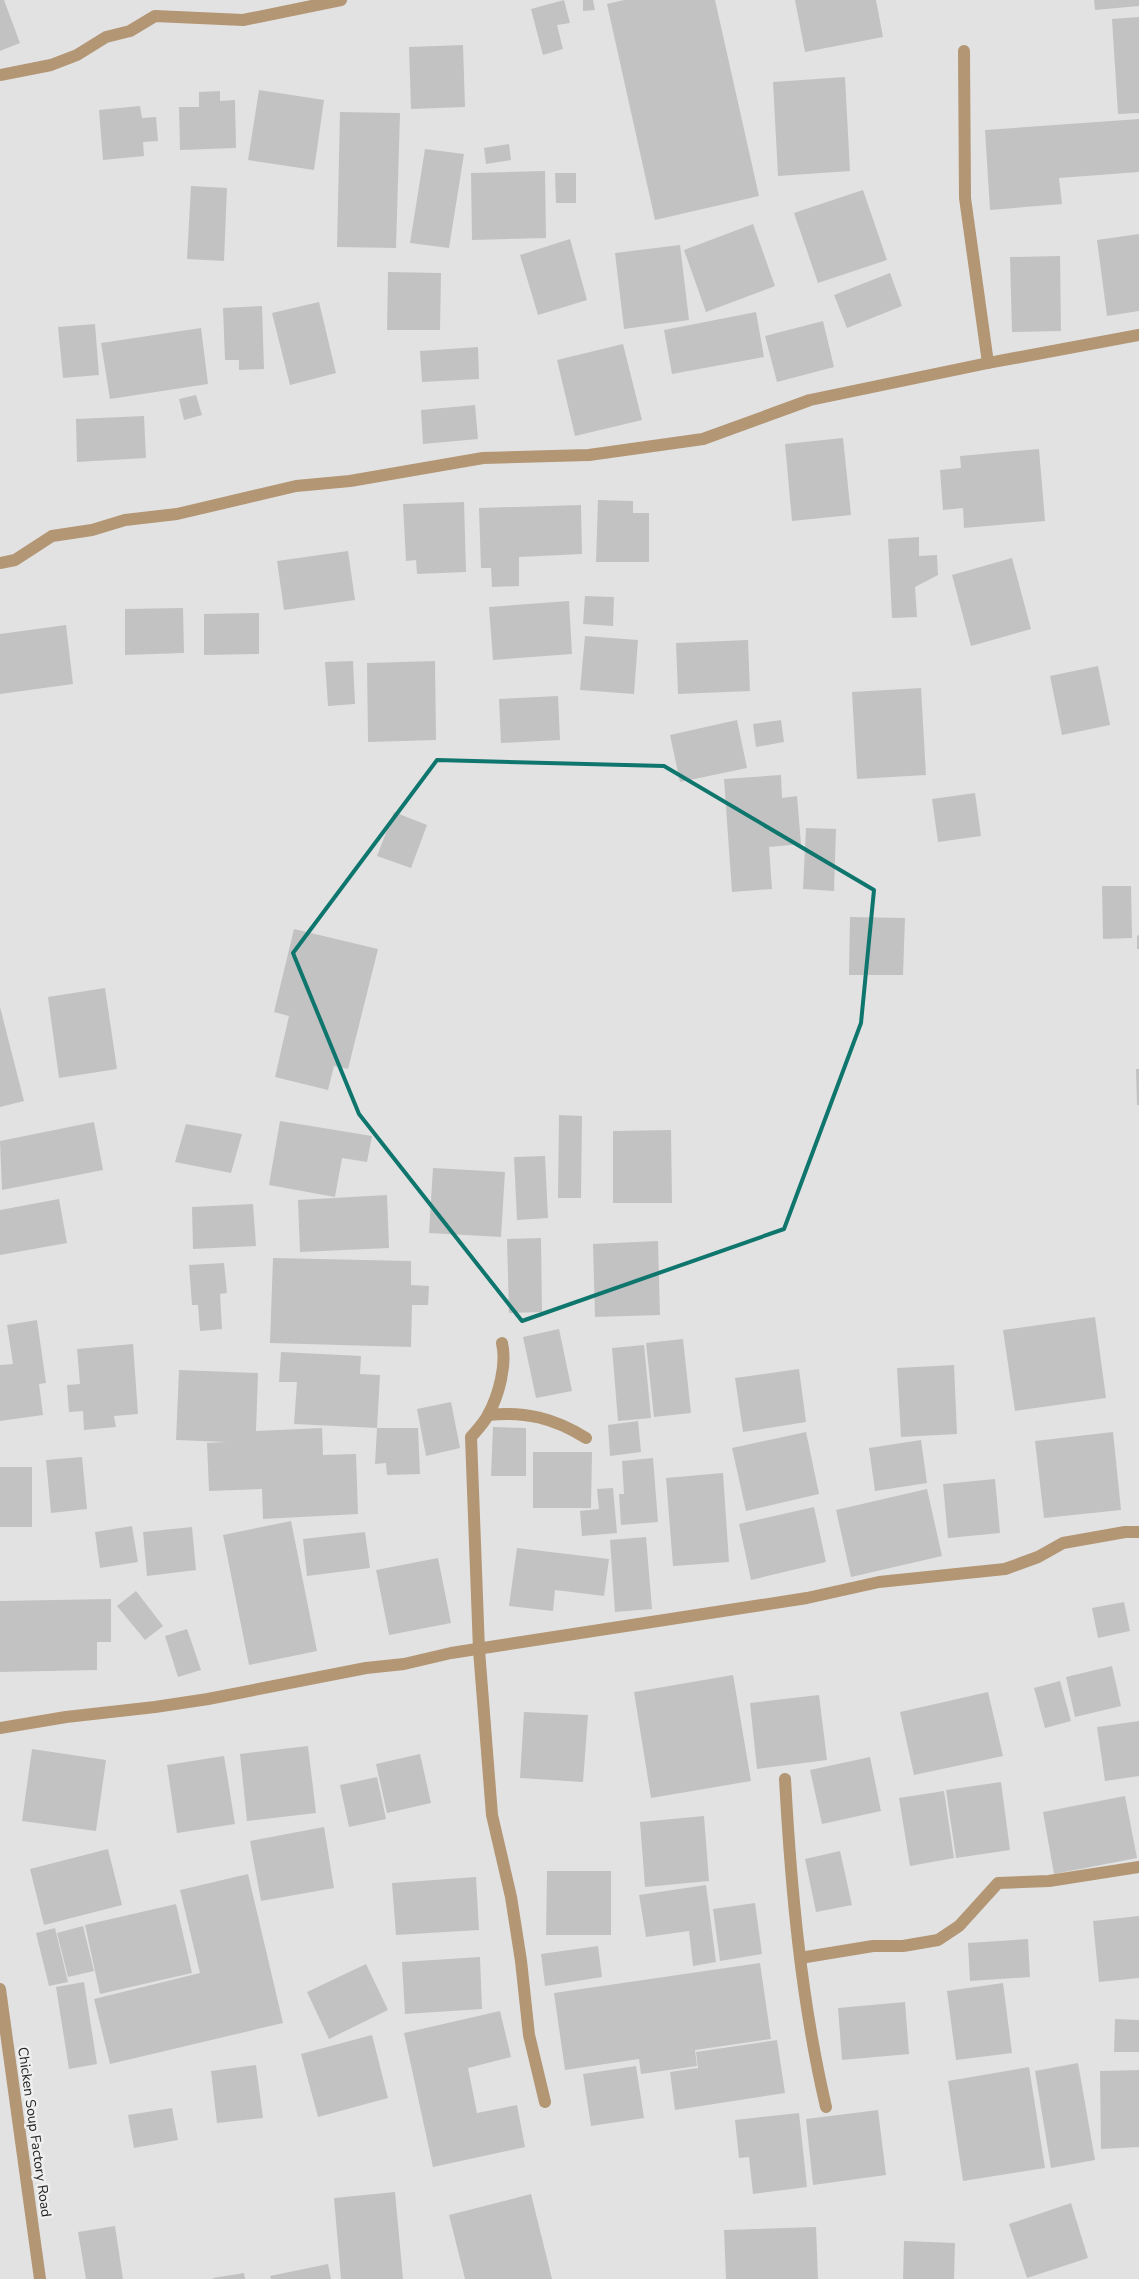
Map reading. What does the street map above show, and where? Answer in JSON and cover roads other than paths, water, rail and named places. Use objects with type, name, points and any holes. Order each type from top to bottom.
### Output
[{"type":"street","points":[[0,75],[51,65],[77,54],[106,37],[130,31],[155,16],[243,20],[341,0]]},
{"type":"street","points":[[964,51],[965,198],[988,363]]},
{"type":"street","points":[[0,563],[15,560],[52,536],[92,530],[125,520],[177,514],[296,486],[350,481],[483,458],[589,455],[703,439],[810,400],[988,363],[1139,335]]},
{"type":"street","points":[[502,1343],[505,1356],[498,1387],[488,1415],[471,1437],[479,1650],[492,1815],[511,1897],[521,1962],[529,2035],[545,2102]]},
{"type":"street","points":[[488,1415],[511,1412],[540,1418],[565,1425],[586,1438]]},
{"type":"street","points":[[0,1728],[66,1716],[155,1707],[208,1699],[366,1668],[404,1664],[451,1653],[807,1598],[879,1582],[1005,1569],[1038,1557],[1063,1543],[1125,1532],[1139,1532]]},
{"type":"street","points":[[785,1780],[788,1843],[800,1958],[814,2055],[826,2107]]},
{"type":"street","points":[[800,1958],[873,1946],[903,1946],[938,1940],[959,1926],[998,1883],[1049,1881],[1139,1868]]},
{"type":"street","name":"Chicken Soup Factory Road","points":[[0,1988],[40,2279]]}]
